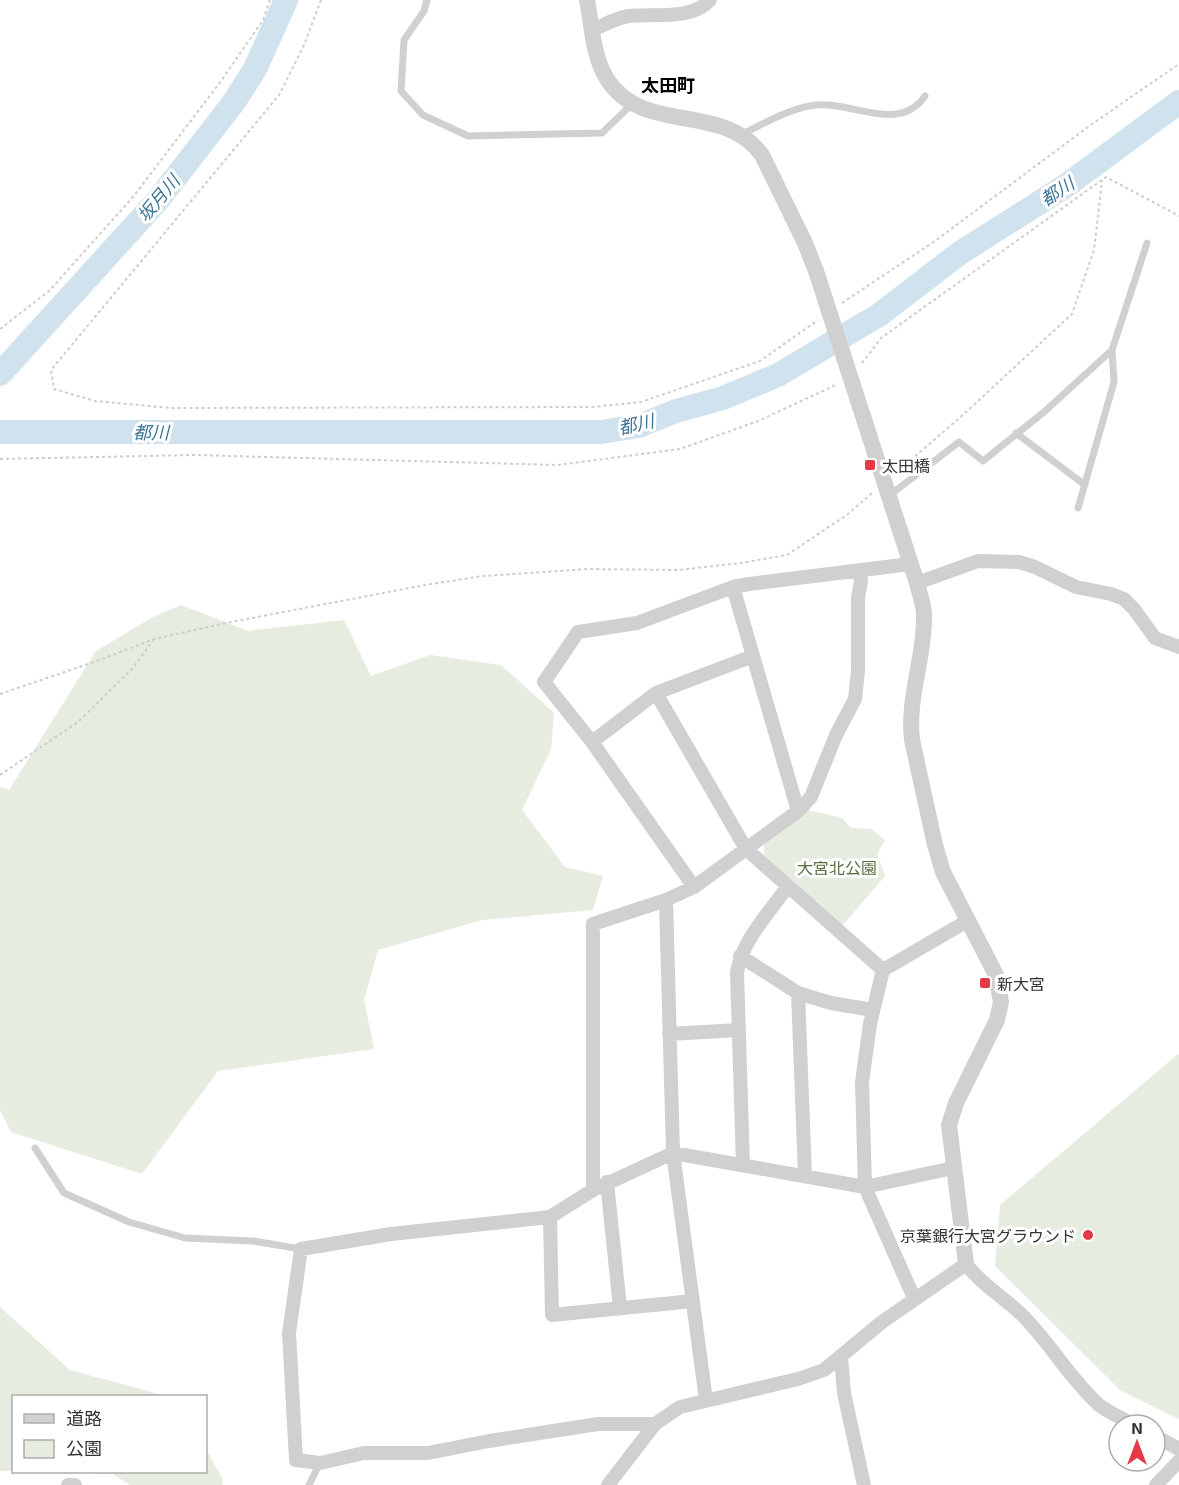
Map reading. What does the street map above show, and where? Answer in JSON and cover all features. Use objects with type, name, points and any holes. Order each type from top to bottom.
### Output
[{"type":"street","points":[[587,0],[598,60],[615,91],[631,105],[648,111],[729,128],[742,134],[762,155],[805,243],[830,312],[887,489],[917,583],[924,613],[920,666],[912,700],[910,724],[938,854],[944,872],[996,975],[1001,1002],[997,1020],[956,1103],[949,1125],[966,1264],[975,1277],[1020,1313],[1047,1341],[1090,1396],[1101,1407],[1112,1413]]},
{"type":"street","points":[[592,30],[626,16],[689,12],[705,6],[710,0]]},
{"type":"street","points":[[917,583],[978,561],[1019,562],[1035,567],[1076,587],[1124,599],[1155,638],[1179,647]]},
{"type":"street","points":[[694,888],[592,742],[544,682],[578,633],[637,623],[733,588],[910,564]]},
{"type":"street","points":[[593,1190],[593,924],[666,900],[694,888],[798,810],[811,797],[836,735],[855,699],[858,671],[858,598],[861,581],[859,571]]},
{"type":"street","points":[[733,588],[798,810]]},
{"type":"street","points":[[592,742],[656,693],[753,656]]},
{"type":"street","points":[[656,693],[746,849],[883,970]]},
{"type":"street","points":[[743,1165],[737,972],[740,956],[746,945],[788,886]]},
{"type":"street","points":[[666,900],[673,1153],[706,1400]]},
{"type":"street","points":[[914,1298],[865,1187],[862,1082],[873,1010],[883,970],[969,920]]},
{"type":"street","points":[[740,956],[798,993],[831,1003],[873,1010]]},
{"type":"street","points":[[798,993],[805,1176]]},
{"type":"street","points":[[669,1034],[739,1030]]},
{"type":"street","points":[[655,1424],[598,1424],[428,1453],[364,1453],[320,1463],[296,1460],[289,1333],[301,1249],[391,1234],[550,1217],[607,1182],[673,1153],[865,1187],[953,1168]]},
{"type":"street","points":[[607,1182],[620,1308]]},
{"type":"street","points":[[550,1217],[552,1315],[693,1301]]},
{"type":"street","points":[[608,1485],[655,1424],[680,1407],[824,1370],[914,1298],[966,1264]]},
{"type":"street","points":[[841,1357],[844,1393],[864,1485]]},
{"type":"street","points":[[1155,1485],[1179,1461]]},
{"type":"street","points":[[68,1485],[75,1485]]},
{"type":"lane","points":[[427,0],[424,11],[404,40],[400,91],[423,115],[468,136],[602,133],[631,105]]},
{"type":"lane","points":[[742,134],[799,109],[816,105],[839,105],[872,113],[894,114],[907,112],[918,105],[925,96]]},
{"type":"lane","points":[[1078,508],[1114,382],[1112,350],[1147,243]]},
{"type":"lane","points":[[887,489],[959,442],[983,461],[1044,412],[1112,350]]},
{"type":"lane","points":[[1016,433],[1085,485]]},
{"type":"lane","points":[[35,1148],[64,1193],[129,1222],[185,1238],[253,1242],[301,1249]]},
{"type":"lane","points":[[309,1485],[320,1463]]},
{"type":"path","points":[[0,329],[49,291],[133,197],[221,81],[263,20],[270,0]]},
{"type":"path","points":[[321,0],[304,45],[279,95],[51,370],[54,389],[94,401],[171,408],[591,407],[641,402],[760,361],[935,241],[1092,124],[1179,64]]},
{"type":"path","points":[[0,459],[194,455],[558,465],[680,449],[758,421],[851,378],[881,338],[1106,177],[1179,216]]},
{"type":"path","points":[[0,694],[153,639],[226,623],[483,576],[590,570],[679,570],[786,555],[887,489],[1072,314],[1094,250],[1102,181]]},
{"type":"path","points":[[0,775],[78,722],[132,669],[153,639]]},
{"type":"green space","points":[[181,605],[248,631],[344,620],[371,676],[430,655],[501,665],[554,713],[551,749],[522,810],[565,867],[603,876],[593,910],[482,920],[378,950],[364,1000],[374,1049],[218,1071],[142,1174],[11,1132],[0,1110],[0,787],[9,790],[96,651],[153,617]]},
{"type":"green space","name":"大宮北公園","points":[[808,810],[842,818],[851,828],[871,829],[885,840],[877,854],[885,876],[842,926],[764,858],[764,845]]},
{"type":"green space","name":"京葉銀行大宮グラウンド","points":[[1179,1055],[1179,1419],[1121,1391],[995,1266],[1000,1205]]},
{"type":"green space","points":[[0,1307],[70,1370],[162,1395],[12,1395],[12,1471],[0,1471]]},
{"type":"green space","points":[[207,1451],[222,1478],[223,1485],[130,1485],[113,1474],[67,1473],[207,1473]]},
{"type":"waterway","name":"坂月川","points":[[0,374],[158,200],[234,102],[255,69],[286,0]]},
{"type":"waterway","name":"都川","points":[[0,432],[601,432],[639,426],[676,411],[723,398],[778,375],[879,315],[960,253],[1067,185],[1179,102]]},
{"type":"place","name":"太田橋","points":[[870,465]]},
{"type":"place","name":"新大宮","points":[[985,983]]},
{"type":"place","name":"京葉銀行大宮グラウンド","points":[[1088,1235]]},
{"type":"district","name":"太田町","points":[[668,85]]}]
